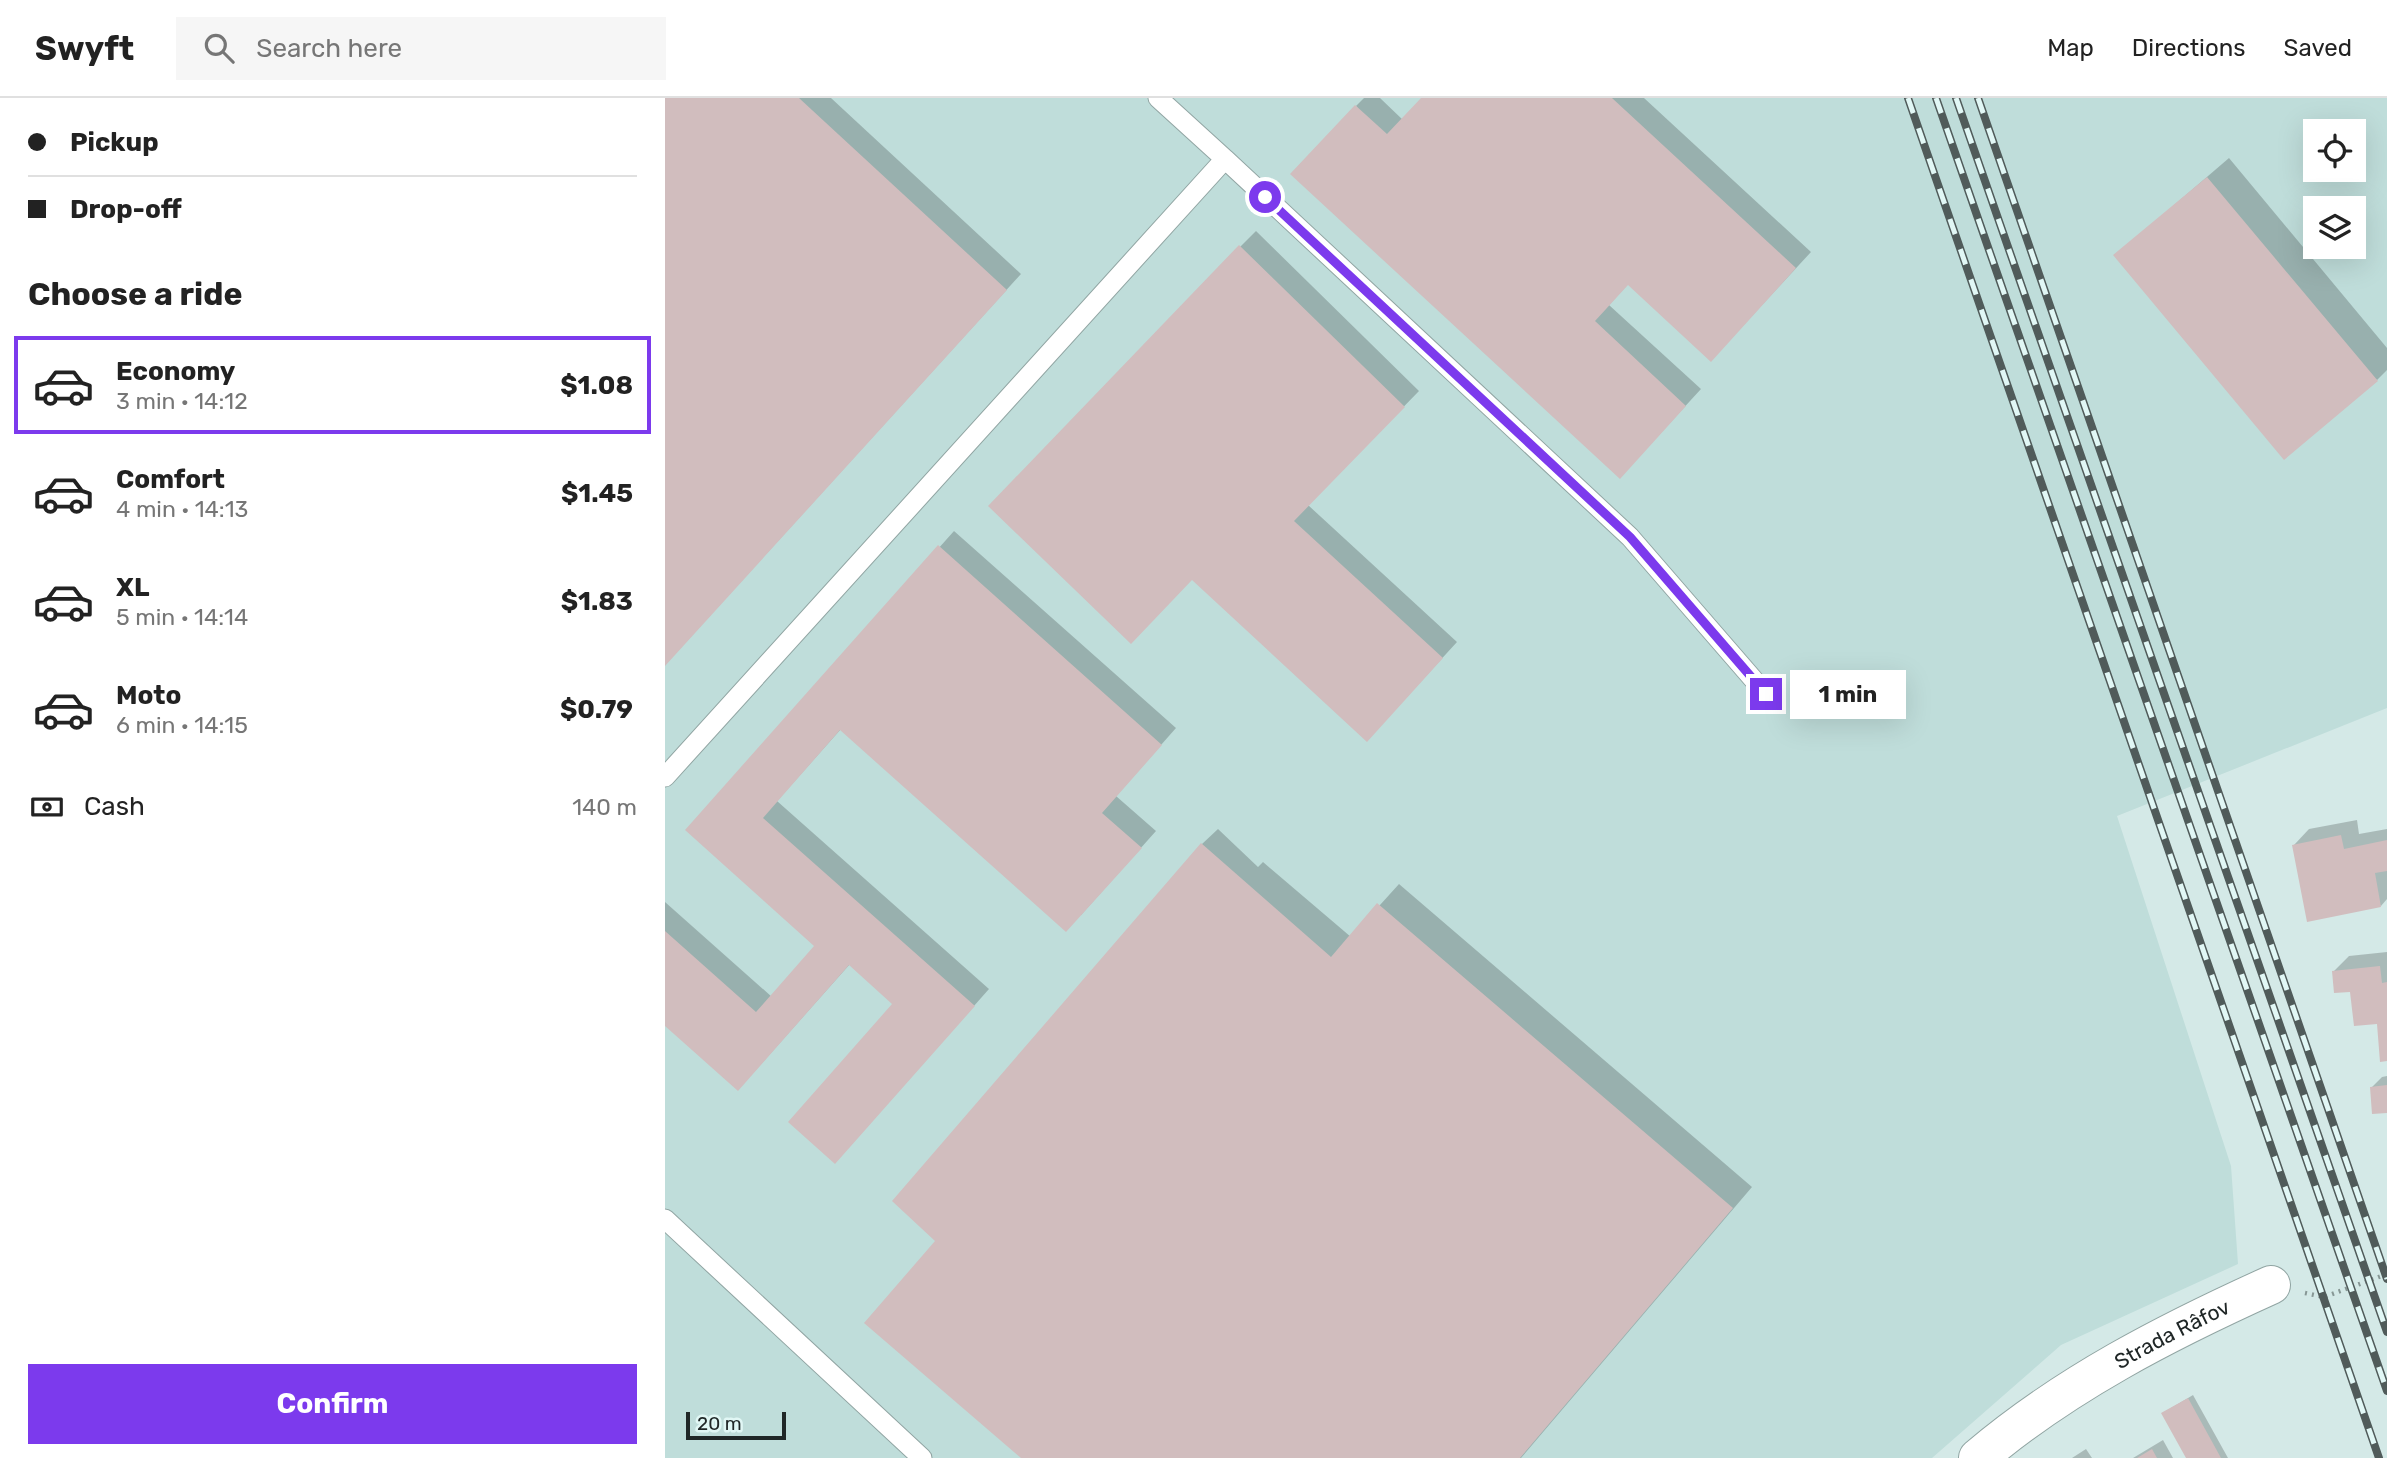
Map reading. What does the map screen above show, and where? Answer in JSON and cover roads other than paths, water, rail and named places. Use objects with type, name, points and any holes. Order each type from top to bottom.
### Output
[{"type":"street","name":"Strada Râfov","points":[[1978,1458],[2066,1394],[2171,1330],[2271,1285]]},
{"type":"lane","points":[[1157,98],[1630,537],[1766,694]]},
{"type":"lane","points":[[665,777],[1224,159]]},
{"type":"lane","points":[[665,1219],[922,1458]]},
{"type":"railway","points":[[1908,98],[2379,1458]]},
{"type":"railway","points":[[1936,98],[2387,1391]]},
{"type":"railway","points":[[1956,98],[2387,1332]]},
{"type":"railway","points":[[1978,98],[2387,1279]]}]
